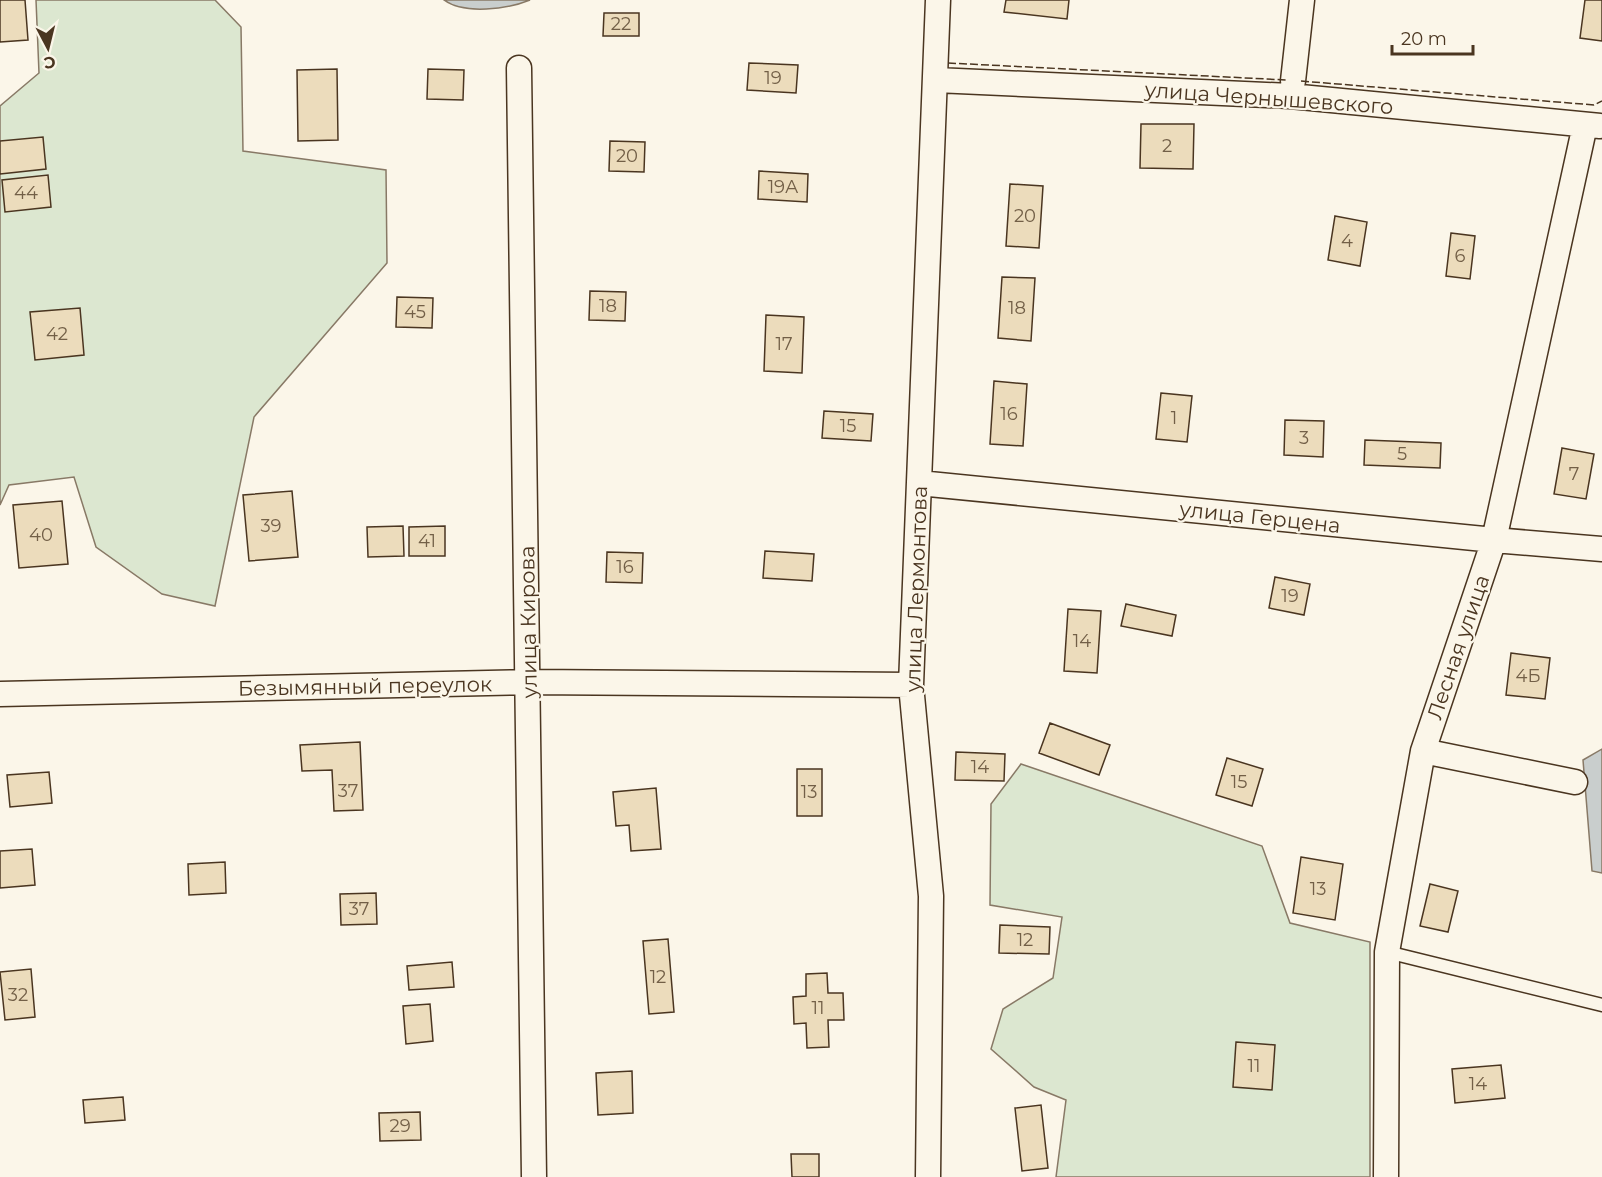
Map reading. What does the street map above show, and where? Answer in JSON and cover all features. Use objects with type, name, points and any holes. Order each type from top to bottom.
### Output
[{"type":"street","name":"улица Лермонтова","points":[[928,1177],[931,896],[911,685],[938,0]]},
{"type":"street","points":[[1291,88],[1302,0]]},
{"type":"street","name":"улица Кирова","points":[[519,68],[534,1177]]},
{"type":"street","name":"улица Чернышевского","points":[[936,80],[1291,88],[1594,125]]},
{"type":"street","name":"Лесная улица","points":[[1386,1177],[1387,952],[1423,751],[1494,540],[1594,125]]},
{"type":"street","name":"улица Герцена","points":[[919,483],[1602,549]]},
{"type":"street","name":"Безымянный переулок","points":[[0,694],[528,682],[911,685]]},
{"type":"street","points":[[1423,751],[1575,782]]},
{"type":"lane","points":[[1387,952],[1602,1005]]},
{"type":"green space","points":[[36,0],[215,0],[241,27],[243,151],[386,170],[387,263],[254,417],[215,606],[162,594],[96,547],[74,477],[9,485],[0,505],[0,106],[39,73]]},
{"type":"green space","points":[[1021,764],[1262,846],[1290,923],[1370,942],[1370,1177],[1056,1177],[1066,1100],[1034,1087],[991,1049],[1003,1009],[1053,978],[1062,917],[990,905],[991,804]]},
{"type":"shaded area","points":[[444,0],[530,0],[498,8],[474,9],[453,5]]},
{"type":"shaded area","points":[[1602,749],[1602,873],[1592,871],[1583,760]]},
{"type":"building","points":[[0,0],[25,0],[28,40],[0,42]]},
{"type":"building","points":[[1006,0],[1069,0],[1067,19],[1004,12]]},
{"type":"building","points":[[1585,0],[1602,0],[1602,41],[1580,38]]},
{"type":"building","points":[[604,13],[639,13],[639,36],[603,36]]},
{"type":"building","points":[[749,63],[798,65],[796,93],[747,90]]},
{"type":"building","points":[[337,69],[338,140],[298,141],[297,70]]},
{"type":"building","points":[[428,69],[464,70],[463,100],[427,99]]},
{"type":"building","points":[[1141,124],[1194,124],[1193,169],[1140,168]]},
{"type":"building","points":[[43,137],[46,169],[0,174],[0,141]]},
{"type":"building","points":[[610,141],[645,142],[644,172],[609,171]]},
{"type":"building","points":[[759,171],[808,174],[807,202],[758,199]]},
{"type":"building","points":[[48,175],[51,207],[5,212],[2,180]]},
{"type":"building","points":[[1010,184],[1043,186],[1039,248],[1006,246]]},
{"type":"building","points":[[1335,216],[1367,222],[1360,266],[1328,260]]},
{"type":"building","points":[[1451,233],[1475,236],[1470,279],[1446,276]]},
{"type":"building","points":[[1002,277],[1035,278],[1031,341],[998,338]]},
{"type":"building","points":[[590,291],[626,292],[625,321],[589,320]]},
{"type":"building","points":[[397,297],[433,298],[432,328],[396,327]]},
{"type":"building","points":[[80,308],[84,355],[35,360],[30,312]]},
{"type":"building","points":[[766,315],[804,317],[802,373],[764,371]]},
{"type":"building","points":[[994,381],[1027,384],[1023,446],[990,444]]},
{"type":"building","points":[[1161,393],[1192,396],[1187,442],[1156,439]]},
{"type":"building","points":[[824,411],[873,414],[871,441],[822,438]]},
{"type":"building","points":[[1285,420],[1324,421],[1323,457],[1284,455]]},
{"type":"building","points":[[1365,440],[1441,443],[1440,468],[1364,465]]},
{"type":"building","points":[[1562,448],[1594,454],[1586,499],[1554,494]]},
{"type":"building","points":[[292,491],[298,557],[249,561],[243,495]]},
{"type":"building","points":[[62,501],[68,564],[19,568],[13,505]]},
{"type":"building","points":[[403,526],[404,556],[368,557],[367,527]]},
{"type":"building","points":[[445,526],[445,556],[409,556],[409,527]]},
{"type":"building","points":[[765,551],[814,554],[812,581],[763,578]]},
{"type":"building","points":[[607,552],[643,553],[642,583],[606,582]]},
{"type":"building","points":[[1275,577],[1310,584],[1304,615],[1269,608]]},
{"type":"building","points":[[1126,604],[1176,615],[1172,636],[1121,626]]},
{"type":"building","points":[[1068,609],[1101,611],[1097,673],[1064,671]]},
{"type":"building","points":[[1511,653],[1550,658],[1545,699],[1506,695]]},
{"type":"building","points":[[1050,723],[1110,745],[1099,775],[1039,753]]},
{"type":"building","points":[[360,742],[363,810],[334,811],[332,770],[302,771],[300,745]]},
{"type":"building","points":[[956,752],[1005,754],[1004,781],[955,780]]},
{"type":"building","points":[[1227,758],[1263,769],[1252,806],[1216,795]]},
{"type":"building","points":[[797,769],[822,769],[822,816],[797,816]]},
{"type":"building","points":[[49,772],[52,803],[10,807],[7,775]]},
{"type":"building","points":[[656,788],[661,849],[631,851],[629,825],[616,826],[613,792]]},
{"type":"building","points":[[32,849],[35,885],[0,888],[0,851]]},
{"type":"building","points":[[1301,857],[1343,864],[1335,920],[1293,913]]},
{"type":"building","points":[[225,862],[226,893],[189,895],[188,864]]},
{"type":"building","points":[[1430,884],[1458,891],[1448,932],[1420,926]]},
{"type":"building","points":[[376,893],[377,924],[341,925],[340,894]]},
{"type":"building","points":[[1000,925],[1050,927],[1049,954],[999,953]]},
{"type":"building","points":[[668,939],[674,1012],[649,1014],[643,941]]},
{"type":"building","points":[[452,962],[454,987],[409,990],[407,966]]},
{"type":"building","points":[[31,969],[35,1017],[5,1020],[0,972]]},
{"type":"building","points":[[827,973],[828,993],[843,993],[844,1020],[828,1020],[829,1047],[807,1048],[806,1023],[794,1024],[793,997],[806,996],[806,974]]},
{"type":"building","points":[[430,1004],[433,1041],[406,1044],[403,1006]]},
{"type":"building","points":[[1236,1042],[1275,1045],[1272,1090],[1233,1087]]},
{"type":"building","points":[[1501,1065],[1505,1098],[1455,1103],[1452,1069]]},
{"type":"building","points":[[632,1071],[633,1113],[598,1115],[596,1073]]},
{"type":"building","points":[[123,1097],[125,1120],[85,1123],[83,1100]]},
{"type":"building","points":[[1041,1105],[1048,1168],[1022,1171],[1015,1108]]},
{"type":"building","points":[[420,1112],[421,1140],[380,1141],[379,1113]]},
{"type":"building","points":[[791,1154],[819,1154],[819,1177],[792,1177]]},
{"type":"fence","points":[[948,63],[1286,80]]},
{"type":"fence","points":[[1301,81],[1594,105],[1602,101]]}]
